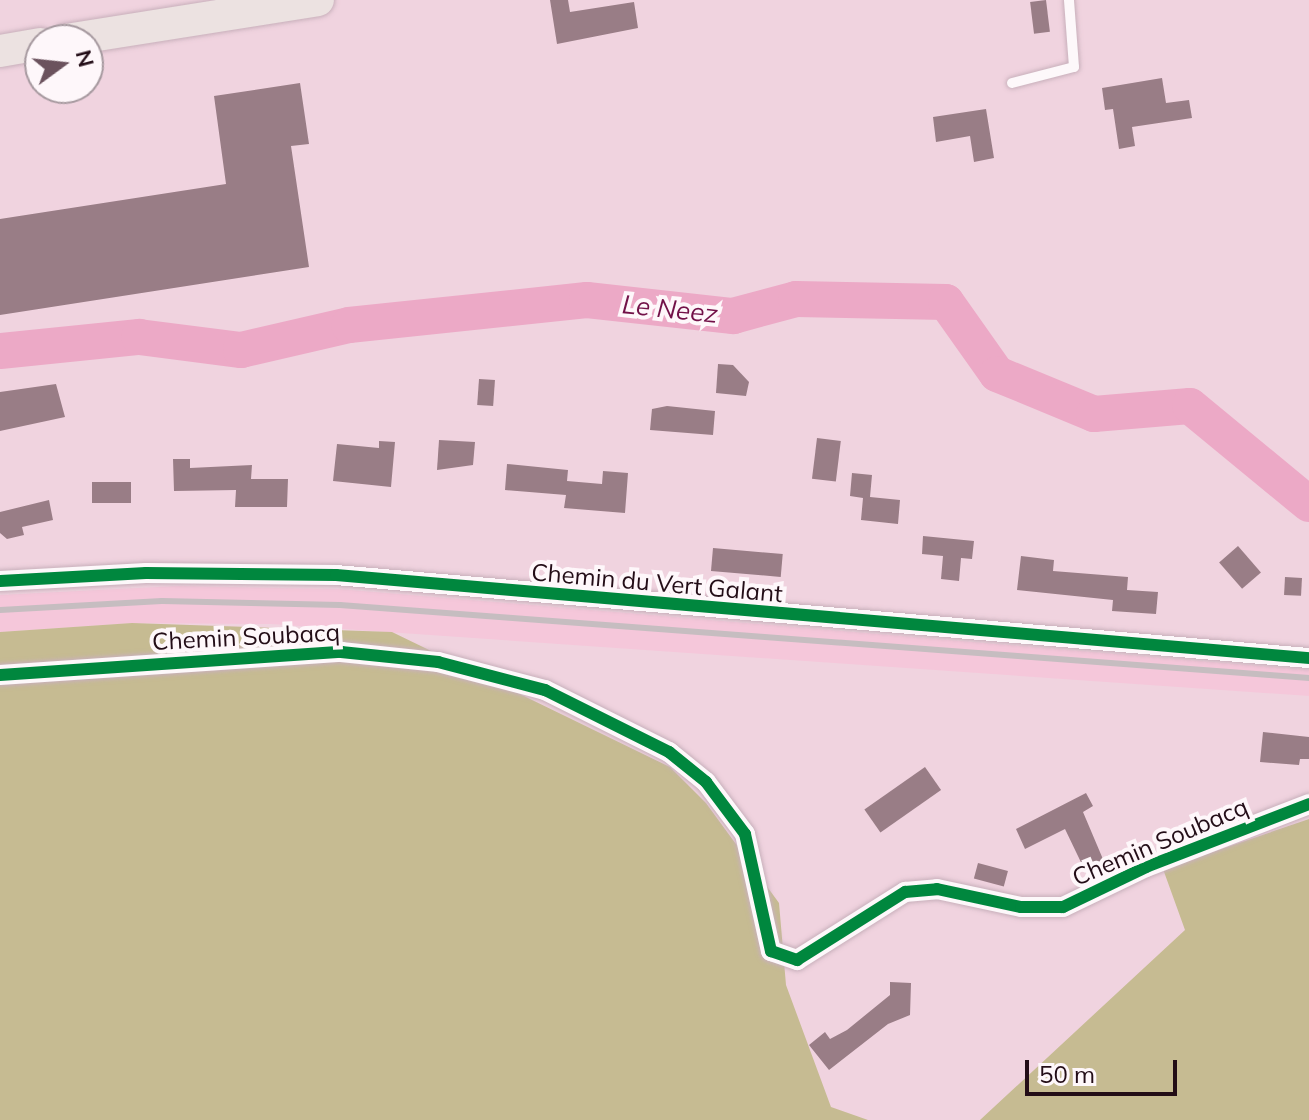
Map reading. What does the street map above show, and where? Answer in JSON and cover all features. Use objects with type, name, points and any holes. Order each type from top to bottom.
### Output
[{"type":"main road","points":[[104,34],[318,0]]},
{"type":"main road","points":[[0,51],[24,47]]},
{"type":"street","name":"Chemin du Vert Galant","points":[[0,581],[146,573],[336,575],[1309,658]]},
{"type":"street","name":"Chemin Soubacq","points":[[0,675],[341,652],[438,662],[545,690],[669,752],[706,782],[745,834],[771,951],[797,960],[905,892],[937,889],[1021,907],[1063,907],[1309,804]]},
{"type":"lane","points":[[1012,83],[1074,67],[1069,0]]},
{"type":"shaded area","points":[[177,586],[339,589],[1309,670],[1309,696],[271,624],[132,623],[0,632],[0,595]]},
{"type":"shaded area","points":[[132,623],[392,632],[670,767],[706,803],[779,903],[786,985],[831,1107],[868,1120],[0,1120],[0,632]]},
{"type":"shaded area","points":[[1309,819],[1309,1120],[980,1120],[1185,930],[1163,869]]},
{"type":"building","points":[[550,0],[568,0],[570,12],[634,2],[638,28],[557,44]]},
{"type":"building","points":[[1046,0],[1050,32],[1034,34],[1030,2]]},
{"type":"building","points":[[1162,78],[1166,103],[1189,100],[1192,118],[1132,127],[1135,146],[1119,149],[1113,109],[1105,110],[1102,88]]},
{"type":"building","points":[[300,83],[309,144],[291,146],[309,267],[0,315],[0,219],[226,184],[214,96]]},
{"type":"building","points":[[986,109],[994,158],[974,162],[970,136],[936,142],[933,117]]},
{"type":"building","points":[[718,364],[733,365],[749,382],[746,396],[716,393]]},
{"type":"building","points":[[479,379],[495,380],[493,406],[477,405]]},
{"type":"building","points":[[56,384],[65,417],[0,431],[0,392]]},
{"type":"building","points":[[667,406],[715,411],[713,435],[650,430],[652,409]]},
{"type":"building","points":[[817,438],[841,441],[836,482],[812,479]]},
{"type":"building","points":[[439,440],[475,442],[473,465],[437,470]]},
{"type":"building","points":[[379,441],[395,442],[391,487],[333,481],[337,444],[379,448]]},
{"type":"building","points":[[173,459],[190,459],[190,468],[252,465],[251,479],[288,479],[287,507],[235,507],[236,490],[174,491]]},
{"type":"building","points":[[507,464],[568,470],[567,481],[602,484],[603,471],[628,473],[625,513],[564,508],[566,495],[505,490]]},
{"type":"building","points":[[852,473],[872,475],[870,497],[900,500],[898,524],[861,520],[863,498],[850,496]]},
{"type":"building","points":[[92,482],[131,482],[131,503],[92,503]]},
{"type":"building","points":[[49,500],[53,520],[22,527],[24,535],[7,539],[0,533],[0,512]]},
{"type":"building","points":[[923,536],[974,541],[972,559],[961,558],[959,581],[941,579],[943,556],[922,554]]},
{"type":"building","points":[[1238,546],[1261,572],[1242,589],[1219,562]]},
{"type":"building","points":[[713,548],[783,554],[781,577],[711,571]]},
{"type":"building","points":[[1021,556],[1054,560],[1053,571],[1128,577],[1127,590],[1158,592],[1156,614],[1112,611],[1113,600],[1017,590]]},
{"type":"building","points":[[1285,577],[1302,578],[1301,596],[1284,595]]},
{"type":"building","points":[[1263,732],[1309,737],[1309,759],[1300,759],[1299,765],[1260,762]]},
{"type":"building","points":[[925,767],[941,790],[880,832],[864,809]]},
{"type":"building","points":[[1086,793],[1093,806],[1083,812],[1108,871],[1089,879],[1065,829],[1025,849],[1016,829]]},
{"type":"building","points":[[978,863],[1008,871],[1004,886],[974,878]]},
{"type":"building","points":[[890,982],[911,983],[910,1015],[888,1024],[829,1070],[809,1045],[825,1032],[830,1039],[847,1030],[890,995]]},
{"type":"waterway","name":"Le Neez","points":[[0,351],[139,337],[241,350],[349,325],[587,300],[733,316],[796,299],[946,302],[997,374],[1094,414],[1190,406],[1309,504]]},
{"type":"railway","points":[[0,610],[162,601],[340,605],[1309,678]]},
{"type":"cycle path","points":[[0,581],[146,573],[336,575],[1309,658]]},
{"type":"cycle path","points":[[0,675],[341,652],[438,662],[545,690],[669,752],[706,782],[745,834],[771,951],[797,960],[905,892],[937,889],[1021,907],[1063,907],[1146,867],[1309,804]]}]
